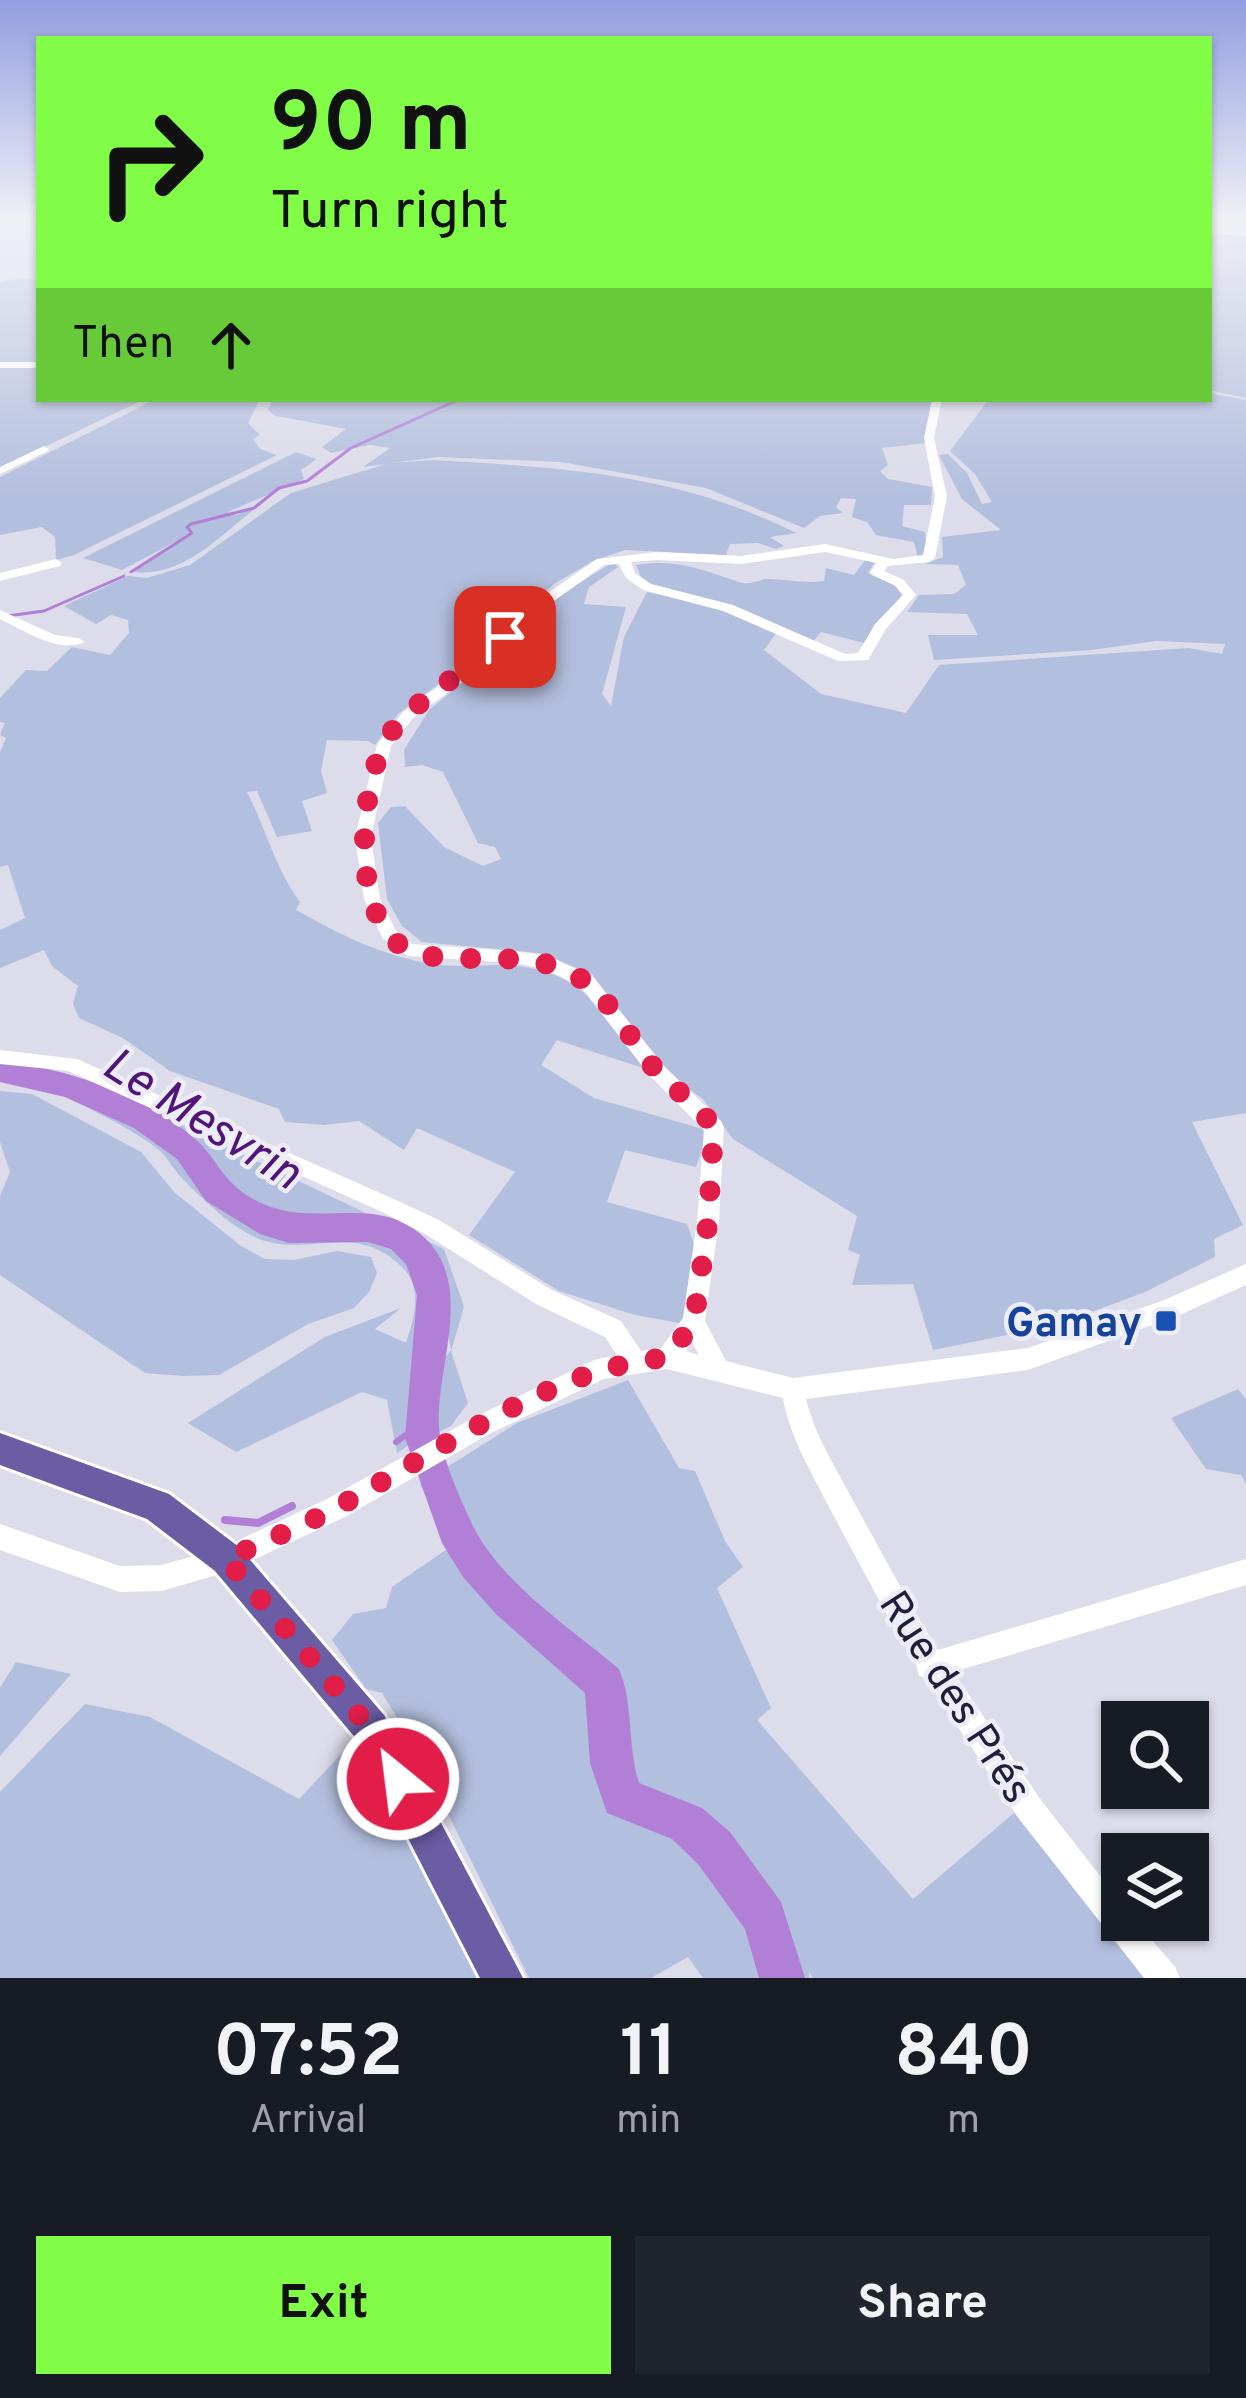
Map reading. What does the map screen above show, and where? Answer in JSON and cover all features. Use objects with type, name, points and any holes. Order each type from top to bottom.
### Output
[{"type":"main road","points":[[0,1449],[157,1506],[226,1559],[370,1728],[502,1978]]},
{"type":"street","points":[[0,365],[36,365]]},
{"type":"street","points":[[667,1358],[694,1322],[708,1222],[714,1127],[657,1071],[587,982],[549,963],[408,950],[389,935],[372,899],[363,837],[384,745],[394,729],[591,566],[623,558],[741,560],[834,548],[885,562],[914,563],[933,554],[933,527],[941,496],[930,445],[937,402]]},
{"type":"street","points":[[0,472],[44,448]]},
{"type":"street","points":[[623,558],[630,574],[646,587],[728,608],[812,648],[853,660],[863,658],[880,627],[910,596],[900,584],[876,572],[885,562]]},
{"type":"street","points":[[0,577],[56,563]]},
{"type":"street","points":[[4,615],[52,638],[78,642]]},
{"type":"street","points":[[0,1057],[70,1064],[389,1206],[513,1280],[613,1329],[634,1360]]},
{"type":"street","points":[[0,1537],[120,1579],[162,1578],[226,1559],[336,1508],[602,1367],[667,1358],[793,1389],[1028,1359],[1169,1309],[1246,1274]]},
{"type":"street","points":[[694,1322],[720,1373]]},
{"type":"street","name":"Rue des Prés","points":[[793,1389],[795,1413],[929,1666],[1009,1784],[1164,1978]]},
{"type":"street","points":[[929,1666],[1246,1572]]},
{"type":"shaded area","points":[[0,310],[36,310],[36,363],[0,363]]},
{"type":"shaded area","points":[[1212,310],[1246,310],[1246,398],[1212,391]]},
{"type":"shaded area","points":[[36,366],[36,402],[139,402],[0,468],[0,367]]},
{"type":"shaded area","points":[[1212,394],[1246,400],[1246,1113],[1192,1122],[1243,1225],[1214,1239],[1215,1257],[1145,1292],[1057,1325],[933,1350],[913,1284],[852,1285],[860,1255],[848,1250],[857,1216],[733,1139],[703,1099],[666,1073],[592,974],[539,953],[422,942],[402,926],[387,899],[378,823],[391,807],[405,806],[444,847],[483,866],[501,859],[495,847],[478,843],[443,772],[422,765],[405,767],[404,750],[429,710],[529,627],[545,605],[613,562],[618,567],[589,587],[584,604],[626,607],[602,694],[611,706],[624,637],[647,592],[722,609],[777,632],[764,650],[821,694],[906,713],[939,665],[1189,648],[1222,654],[1225,644],[1156,641],[934,660],[928,635],[978,635],[967,614],[907,612],[919,595],[954,594],[966,585],[958,565],[925,564],[943,557],[942,537],[1001,530],[962,499],[939,455],[948,454],[967,473],[982,504],[992,502],[975,474],[950,451],[987,402],[1212,402]]},
{"type":"shaded area","points":[[150,402],[258,402],[248,423],[260,435],[253,439],[260,449],[277,455],[56,560],[55,537],[42,527],[0,535],[0,477]]},
{"type":"shaded area","points":[[272,402],[932,402],[926,443],[882,448],[888,465],[880,471],[888,479],[932,487],[931,505],[904,505],[902,526],[925,532],[927,551],[918,558],[914,542],[876,535],[867,522],[852,517],[856,499],[841,498],[836,507],[843,513],[820,516],[804,528],[706,488],[561,462],[437,457],[363,467],[390,448],[370,445],[331,453],[322,447],[346,429],[276,416],[268,410]]},
{"type":"shaded area","points":[[296,452],[317,459],[301,470],[304,479],[228,512],[237,515],[263,503],[188,560],[153,572],[134,572],[188,535],[122,570],[83,558]]},
{"type":"shaded area","points":[[434,460],[619,477],[707,497],[796,533],[770,537],[784,546],[776,549],[758,543],[730,544],[726,555],[625,550],[593,561],[554,584],[474,658],[398,714],[375,745],[327,740],[321,771],[327,793],[302,801],[312,831],[277,837],[257,791],[247,792],[300,902],[296,910],[358,942],[407,959],[528,968],[570,983],[601,1010],[643,1068],[557,1040],[541,1065],[594,1098],[703,1129],[705,1140],[696,1167],[625,1150],[607,1202],[687,1224],[694,1244],[685,1324],[635,1315],[559,1291],[469,1235],[515,1172],[417,1128],[404,1150],[359,1121],[285,1122],[279,1109],[170,1071],[123,1038],[79,1018],[73,1004],[78,986],[52,966],[44,950],[0,968],[0,930],[25,918],[8,865],[0,867],[0,752],[6,738],[0,735],[5,723],[0,722],[0,698],[26,670],[47,671],[72,647],[110,655],[129,633],[128,620],[111,615],[96,624],[64,606],[128,576],[147,578],[190,565],[291,493],[389,463]]},
{"type":"shaded area","points":[[866,559],[874,563],[868,573],[894,585],[902,595],[864,643],[821,632],[812,643],[731,605],[643,582],[636,565],[677,564],[743,583],[767,579],[817,582],[824,581],[826,568],[854,575]]},
{"type":"shaded area","points":[[64,1090],[138,1126],[185,1156],[195,1177],[258,1222],[279,1230],[357,1232],[403,1248],[415,1264],[427,1310],[413,1442],[397,1453],[387,1400],[362,1392],[236,1452],[188,1423],[325,1337],[401,1308],[375,1329],[406,1343],[414,1313],[413,1283],[401,1266],[366,1245],[281,1244],[251,1235],[209,1204],[159,1150],[55,1091]]},
{"type":"shaded area","points":[[0,1091],[32,1094],[141,1152],[175,1193],[241,1246],[265,1259],[294,1260],[337,1251],[371,1257],[377,1273],[369,1292],[354,1308],[308,1324],[219,1375],[145,1373],[0,1275],[0,1196],[10,1172],[0,1142]]},
{"type":"shaded area","points":[[152,1111],[372,1216],[307,1222],[277,1219],[214,1179],[190,1145],[139,1113]]},
{"type":"shaded area","points":[[421,1238],[444,1249],[464,1307],[451,1351],[468,1403],[451,1426],[433,1435],[437,1368],[451,1350],[437,1275]]},
{"type":"shaded area","points":[[628,1380],[679,1468],[695,1471],[725,1541],[743,1567],[717,1588],[771,1708],[757,1720],[913,1899],[1014,1813],[1101,1920],[1101,1941],[1118,1941],[1148,1978],[813,1978],[809,1972],[809,1978],[703,1978],[688,1957],[651,1978],[529,1978],[414,1745],[382,1693],[366,1689],[332,1640],[353,1614],[386,1608],[392,1587],[450,1547],[420,1484],[517,1423]]},
{"type":"shaded area","points":[[1238,1389],[1246,1399],[1246,1484],[1241,1475],[1206,1469],[1171,1418]]},
{"type":"shaded area","points":[[16,1662],[71,1674],[0,1756],[0,1688]]},
{"type":"shaded area","points":[[85,1704],[150,1717],[299,1799],[362,1732],[494,1978],[0,1978],[0,1792]]},
{"type":"waterway","points":[[131,572],[192,533],[187,527],[191,524],[254,508],[279,488],[307,481],[351,448],[453,402]]},
{"type":"waterway","points":[[0,617],[44,611],[124,576]]},
{"type":"waterway","name":"Le Mesvrin","points":[[0,1071],[72,1087],[144,1120],[187,1150],[217,1191],[271,1224],[289,1229],[386,1231],[403,1239],[417,1254],[434,1295],[435,1316],[421,1430],[458,1536],[509,1600],[605,1683],[611,1763],[622,1798],[687,1823],[714,1848],[765,1918],[782,1978]]},
{"type":"waterway","points":[[396,1442],[421,1424]]},
{"type":"waterway","points":[[225,1520],[258,1523],[292,1506]]},
{"type":"place","name":"Gamay","points":[[1166,1321]]},
{"type":"route","points":[[398,1779],[370,1728],[226,1559],[336,1508],[483,1425],[602,1367],[667,1358],[694,1322],[708,1222],[714,1127],[657,1071],[587,982],[549,963],[408,950],[389,935],[372,899],[363,837],[384,745],[409,715],[479,663],[505,637]]}]
